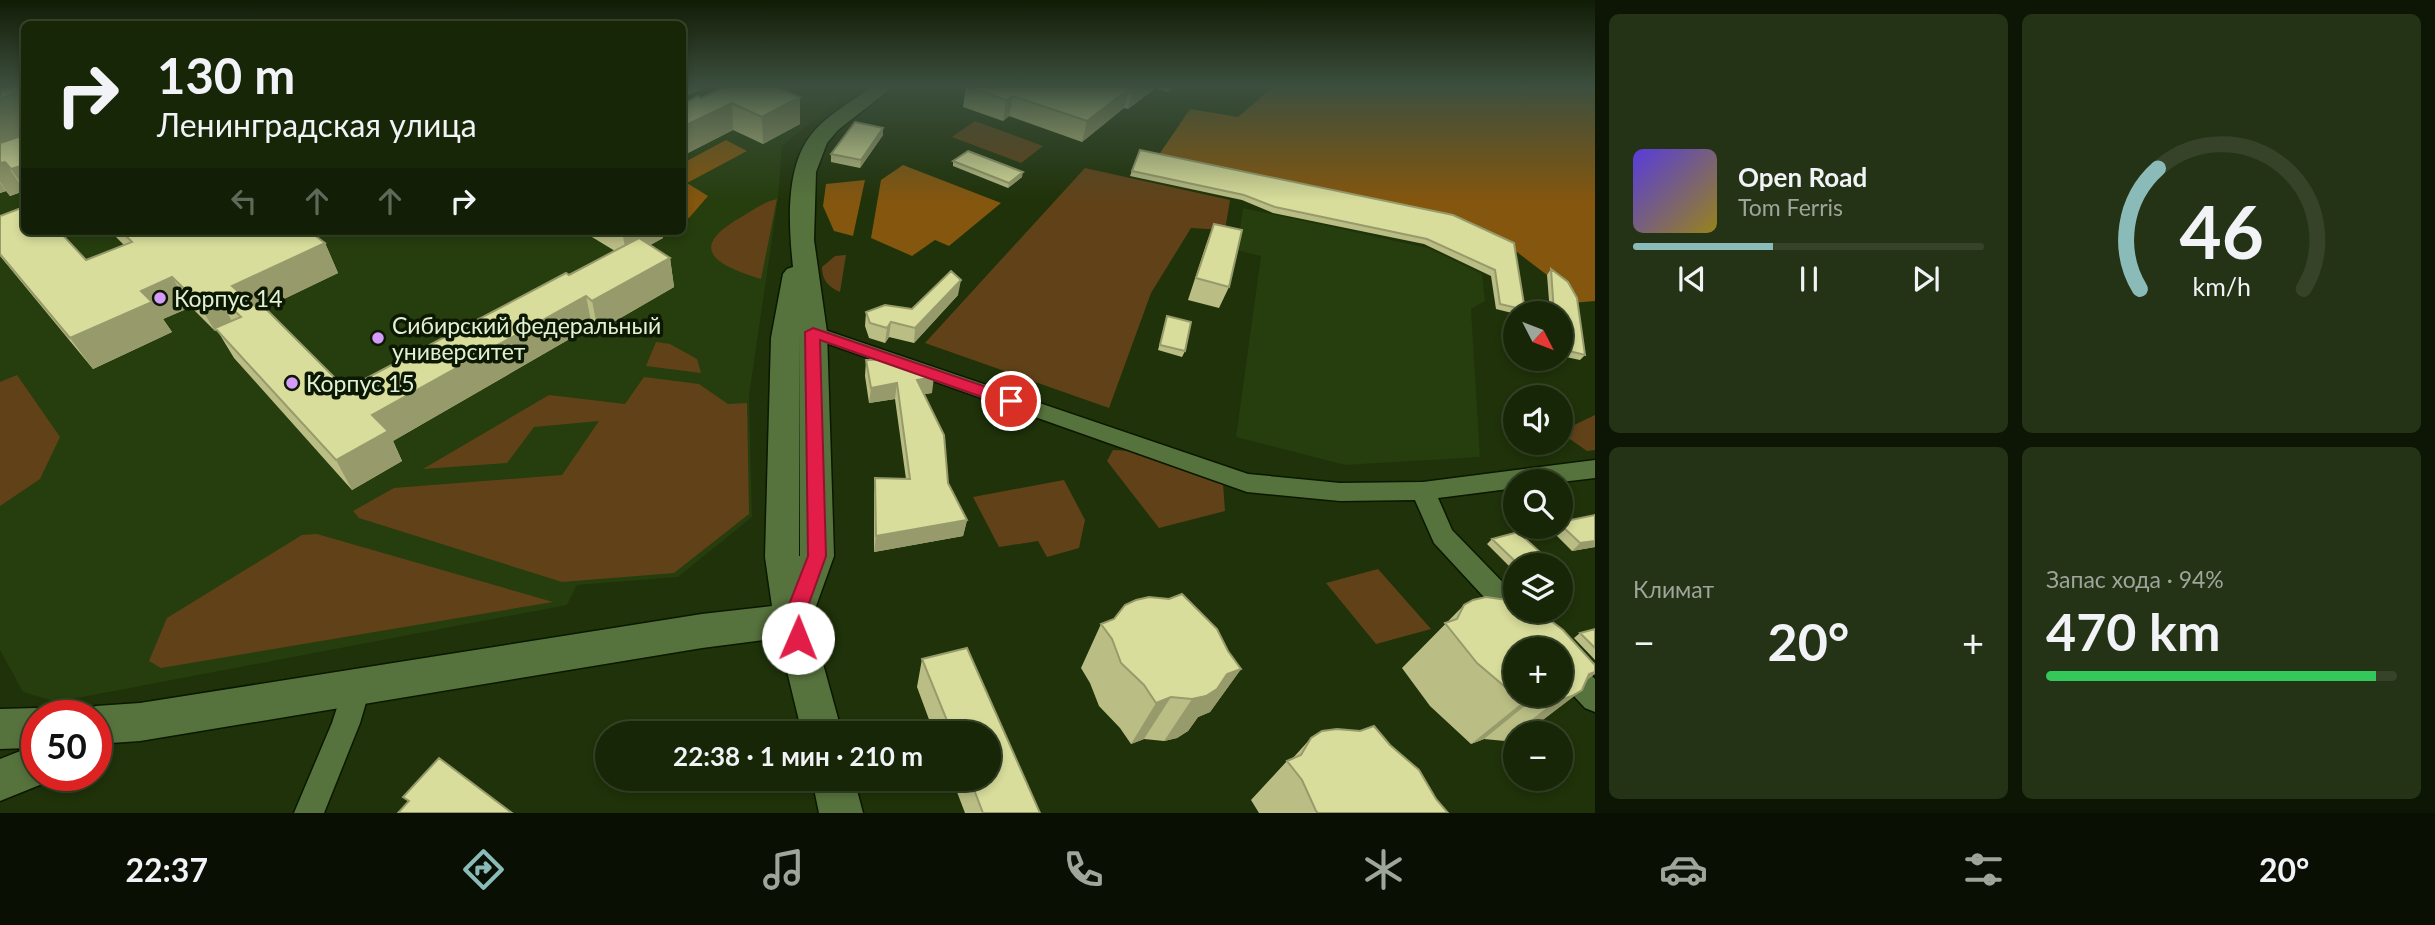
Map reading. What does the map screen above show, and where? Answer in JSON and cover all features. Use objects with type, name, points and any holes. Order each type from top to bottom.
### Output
[{"type":"main road","points":[[819,721],[793,620],[782,556],[785,338],[802,240],[805,172],[813,148],[832,125]]},
{"type":"main road","points":[[793,620],[817,556],[813,332],[802,240]]},
{"type":"main road","points":[[112,724],[356,689],[702,631],[793,620]]},
{"type":"main road","points":[[112,734],[140,722]]},
{"type":"main road","points":[[0,729],[21,728]]},
{"type":"main road","points":[[0,780],[21,771]]},
{"type":"main road","points":[[836,791],[841,813]]},
{"type":"street","points":[[813,332],[1247,483],[1340,492],[1423,491],[1595,468]]},
{"type":"street","points":[[1423,491],[1443,536],[1538,637]]},
{"type":"street","points":[[1573,676],[1595,699]]},
{"type":"street","points":[[309,813],[346,723],[356,689]]},
{"type":"shaded area","name":"Сибирский федеральный университет","points":[[686,125],[808,125],[782,146],[778,198],[749,396],[752,517],[678,577],[577,585],[567,605],[67,700],[49,700],[23,692],[0,650],[0,165],[21,158],[21,235],[686,235]]},
{"type":"shaded area","points":[[969,125],[986,125],[1043,146],[1021,163],[952,137]]},
{"type":"shaded area","points":[[1179,125],[1595,125],[1595,301],[1573,303],[1564,288],[1513,249],[1156,159]]},
{"type":"shaded area","points":[[726,140],[747,151],[687,183],[708,196],[689,218],[686,216],[686,161]]},
{"type":"shaded area","points":[[903,165],[1001,203],[949,246],[935,240],[912,256],[871,238],[881,180]]},
{"type":"shaded area","points":[[1085,168],[1230,200],[1225,230],[1191,228],[1151,293],[1109,408],[925,343]]},
{"type":"shaded area","points":[[865,180],[853,236],[834,231],[823,206],[826,184]]},
{"type":"shaded area","points":[[777,199],[761,279],[722,263],[711,249],[713,240],[738,219]]},
{"type":"shaded area","points":[[1243,208],[1428,248],[1482,274],[1485,301],[1471,309],[1480,457],[1345,465],[1236,437],[1261,256],[1237,250]]},
{"type":"shaded area","points":[[846,255],[840,292],[826,282],[822,267],[835,256]]},
{"type":"shaded area","points":[[656,342],[670,344],[697,359],[701,373],[646,366]]},
{"type":"shaded area","points":[[17,375],[60,437],[40,479],[0,506],[0,382]]},
{"type":"shaded area","points":[[644,377],[699,384],[728,404],[747,403],[749,514],[674,573],[562,582],[359,518],[353,511],[394,488],[562,475],[599,421],[534,427],[507,463],[423,469],[549,395],[625,404]]},
{"type":"shaded area","points":[[1595,415],[1595,450],[1587,451],[1573,441],[1573,426]]},
{"type":"shaded area","points":[[1113,450],[1133,451],[1223,484],[1225,511],[1159,528],[1107,461]]},
{"type":"shaded area","points":[[1064,480],[1085,520],[1079,548],[1047,557],[1038,541],[999,547],[973,497]]},
{"type":"shaded area","points":[[317,534],[553,602],[161,668],[149,661],[167,618],[302,535]]},
{"type":"shaded area","points":[[1378,569],[1431,629],[1376,644],[1326,583]]},
{"type":"building","points":[[853,125],[883,128],[861,160],[831,154]]},
{"type":"building","points":[[21,136],[21,166],[11,169],[5,162],[0,163],[0,143]]},
{"type":"building","points":[[1140,150],[1453,215],[1514,243],[1524,301],[1503,301],[1503,305],[1500,304],[1495,270],[1427,239],[1275,207],[1244,195],[1132,171]]},
{"type":"building","points":[[968,151],[1023,172],[1009,183],[953,161]]},
{"type":"building","points":[[21,208],[21,235],[63,235],[86,260],[132,242],[125,235],[314,235],[325,243],[232,286],[258,309],[263,306],[346,389],[566,273],[569,275],[639,238],[670,258],[592,301],[586,296],[372,415],[388,431],[336,460],[215,328],[241,317],[216,293],[197,301],[172,277],[141,291],[152,302],[70,338],[0,254],[0,216]]},
{"type":"building","points":[[1214,224],[1242,230],[1229,287],[1196,278]]},
{"type":"building","points":[[1551,269],[1568,282],[1577,298],[1585,355],[1573,352],[1573,301],[1553,301]]},
{"type":"building","points":[[951,271],[961,280],[915,328],[891,322],[887,328],[870,323],[866,312],[885,305],[912,309]]},
{"type":"building","points":[[1167,316],[1191,322],[1185,351],[1160,345]]},
{"type":"building","points":[[896,359],[934,377],[917,380],[944,435],[948,483],[967,520],[876,536],[875,478],[910,479],[897,383],[871,388],[866,360]]},
{"type":"building","points":[[1595,515],[1595,541],[1580,543],[1573,536],[1573,520]]},
{"type":"building","points":[[1503,536],[1503,539],[1526,539],[1541,553],[1507,553],[1492,539]]},
{"type":"building","points":[[1182,594],[1217,629],[1241,669],[1227,674],[1217,689],[1206,696],[1192,699],[1171,697],[1156,703],[1144,685],[1121,663],[1112,639],[1101,624],[1114,619],[1125,605],[1136,600],[1149,597],[1169,599]]},
{"type":"building","points":[[1486,597],[1503,599],[1503,623],[1554,623],[1569,637],[1503,637],[1503,685],[1477,663],[1445,623],[1457,619],[1464,605]]},
{"type":"building","points":[[1595,629],[1595,648],[1580,633]]},
{"type":"building","points":[[1573,641],[1595,665],[1595,672],[1589,674],[1582,690],[1573,695]]},
{"type":"building","points":[[967,648],[999,721],[947,721],[922,659]]},
{"type":"building","points":[[1001,725],[1040,813],[983,813],[975,791],[1001,791]]},
{"type":"building","points":[[1374,726],[1390,745],[1419,770],[1436,799],[1448,813],[1316,811],[1302,780],[1287,761],[1301,755],[1311,738],[1322,731],[1360,731]]},
{"type":"building","points":[[439,758],[512,813],[398,813],[409,801],[403,797]]},
{"type":"place","name":"Корпус 14","points":[[160,298]]},
{"type":"place","name":"Сибирский федеральный университет","points":[[378,338]]},
{"type":"place","name":"Корпус 15","points":[[292,383]]},
{"type":"route","points":[[798,638],[793,620],[817,556],[813,332],[846,346],[1011,401]]}]
